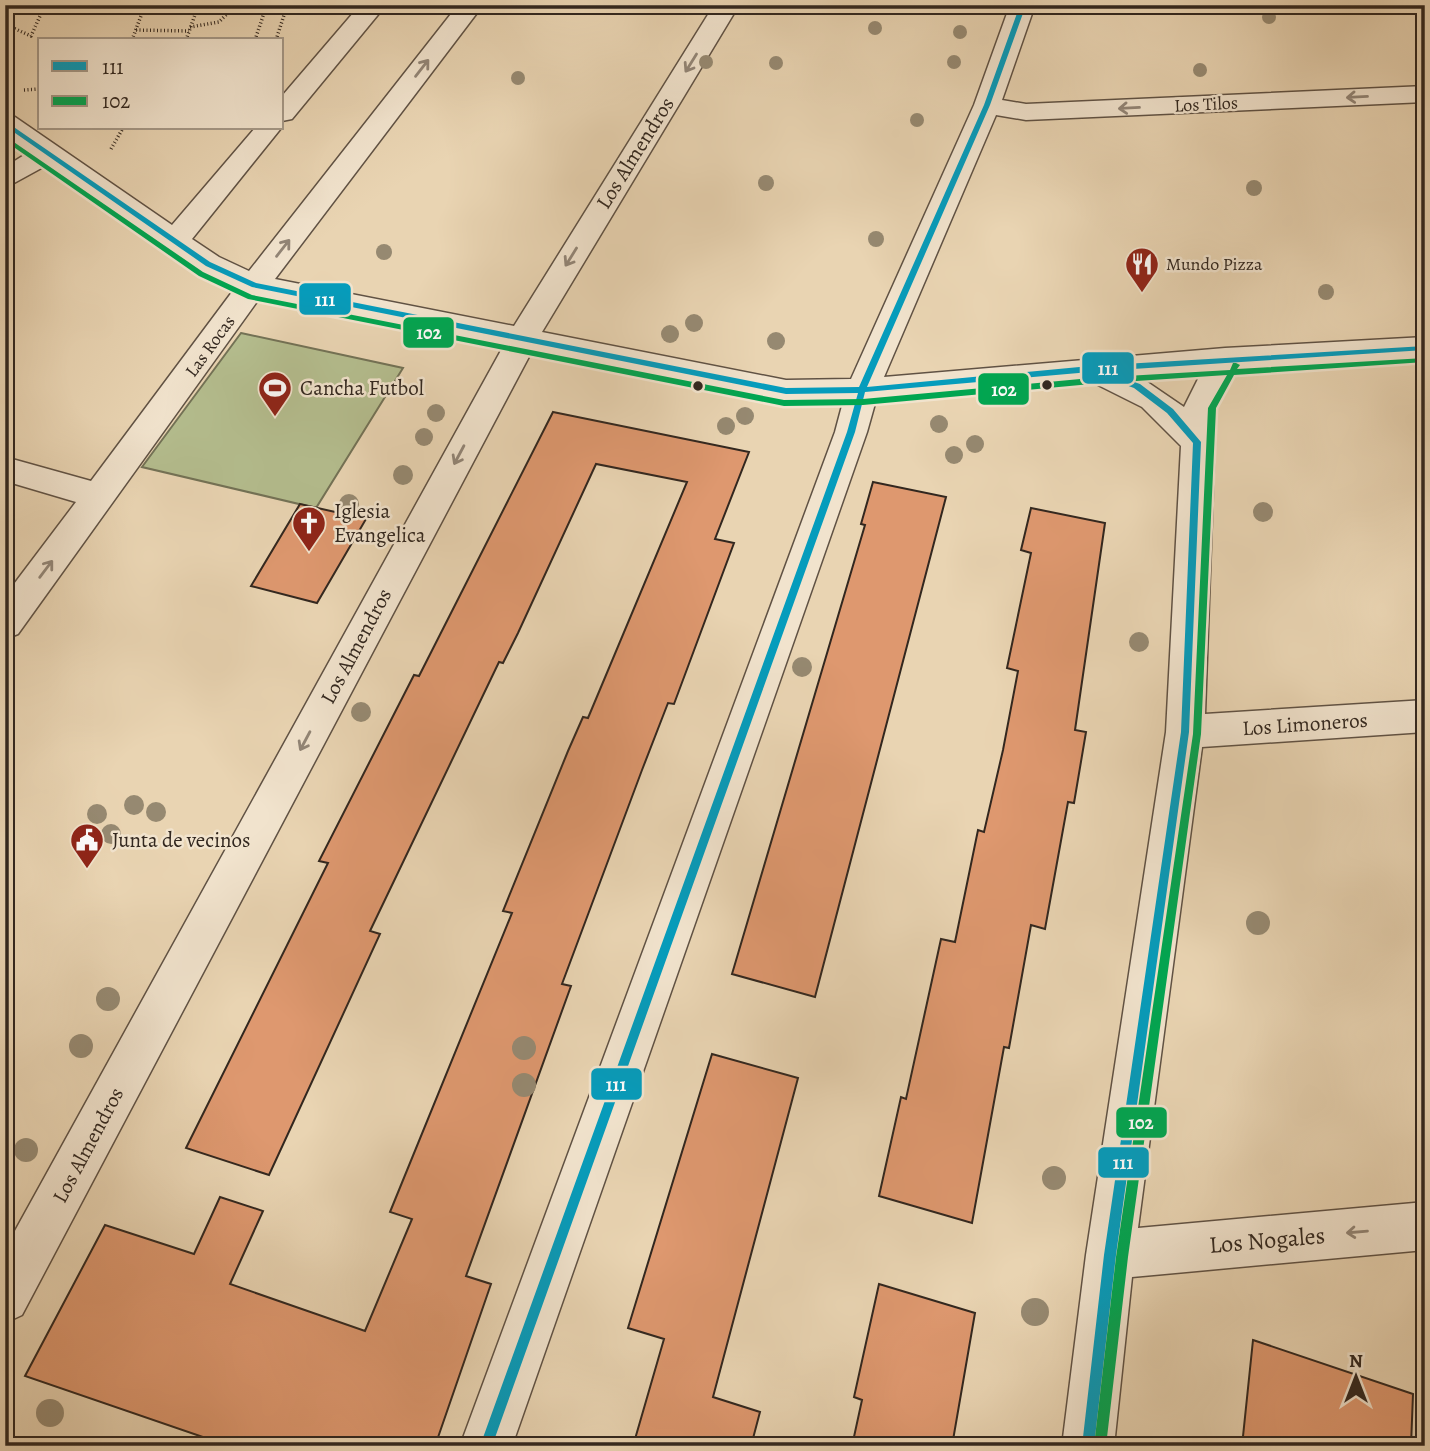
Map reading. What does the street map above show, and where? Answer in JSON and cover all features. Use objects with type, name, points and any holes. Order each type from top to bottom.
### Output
[{"type":"street","points":[[284,111],[374,5]]},
{"type":"street","name":"Las Rocas","points":[[5,624],[254,285],[471,5]]},
{"type":"street","name":"Los Almendros","points":[[5,1298],[523,338],[727,5]]},
{"type":"street","points":[[486,1446],[851,432],[862,390],[987,105],[1023,5]]},
{"type":"street","name":"Los Tilos","points":[[987,105],[1026,112],[1425,94]]},
{"type":"street","points":[[5,123],[208,264],[254,285],[786,391],[862,390],[1090,369],[1425,348]]},
{"type":"street","points":[[175,240],[267,130]]},
{"type":"street","points":[[5,179],[48,153]]},
{"type":"street","points":[[1088,1446],[1110,1255],[1185,732],[1200,405],[1225,359]]},
{"type":"street","points":[[1090,369],[1137,386],[1170,411],[1197,442]]},
{"type":"street","points":[[5,469],[100,496]]},
{"type":"street","name":"Los Limoneros","points":[[1185,732],[1425,716]]},
{"type":"street","name":"Los Nogales","points":[[1110,1255],[1425,1226]]},
{"type":"path","points":[[5,19],[11,27],[31,36],[45,5]]},
{"type":"path","points":[[133,38],[145,5]]},
{"type":"path","points":[[187,38],[196,12],[219,5]]},
{"type":"path","points":[[136,30],[190,29],[219,22],[236,5]]},
{"type":"path","points":[[277,38],[285,12]]},
{"type":"path","points":[[256,38],[264,13]]},
{"type":"green space","name":"Cancha Futbol","points":[[241,333],[403,368],[316,508],[142,467]]},
{"type":"building","points":[[553,412],[749,452],[715,539],[734,543],[674,704],[668,703],[562,984],[571,986],[466,1276],[491,1284],[435,1446],[229,1446],[25,1376],[105,1225],[194,1254],[220,1197],[263,1211],[230,1284],[365,1331],[412,1219],[390,1212],[512,913],[503,911],[568,751],[583,717],[588,718],[687,482],[596,464],[518,633],[503,663],[499,662],[370,931],[380,934],[269,1175],[186,1148],[328,863],[319,861],[414,675],[419,676]]},
{"type":"building","points":[[873,482],[946,497],[815,997],[732,974],[865,525],[861,524]]},
{"type":"building","name":"Iglesia Evangelica","points":[[300,504],[366,519],[317,603],[251,586]]},
{"type":"building","points":[[1031,508],[1105,523],[1075,730],[1086,732],[1074,803],[1068,802],[1045,929],[1031,925],[1009,1048],[1004,1047],[972,1223],[879,1196],[901,1097],[906,1099],[941,939],[955,942],[978,830],[984,832],[1003,750],[1018,671],[1007,668],[1031,553],[1021,550]]},
{"type":"building","points":[[712,1054],[798,1078],[713,1397],[760,1412],[751,1446],[633,1446],[664,1339],[628,1328]]},
{"type":"building","points":[[879,1284],[975,1313],[952,1446],[852,1446],[862,1400],[854,1397]]},
{"type":"building","points":[[1253,1340],[1413,1394],[1411,1446],[1242,1446]]},
{"type":"transit line","name":"111","points":[[486,1446],[851,432],[862,390],[987,105],[1023,5]]},
{"type":"transit line","name":"111","points":[[5,123],[208,264],[254,285],[786,391],[862,390],[1090,369],[1425,348]]},
{"type":"transit line","name":"102","points":[[5,138],[201,274],[250,297],[784,403],[863,402],[1091,381],[1425,360]]},
{"type":"transit line","name":"102","points":[[1100,1446],[1122,1257],[1197,734],[1212,408],[1236,365]]},
{"type":"transit line","name":"111","points":[[1088,1446],[1110,1255],[1185,732],[1197,442],[1170,411],[1137,386],[1090,369]]},
{"type":"place","name":"Mundo Pizza","points":[[1142,294]]},
{"type":"place","name":"Cancha Futbol","points":[[275,418]]},
{"type":"place","name":"Iglesia Evangelica","points":[[309,553]]},
{"type":"place","name":"Junta de vecinos","points":[[87,870]]}]
